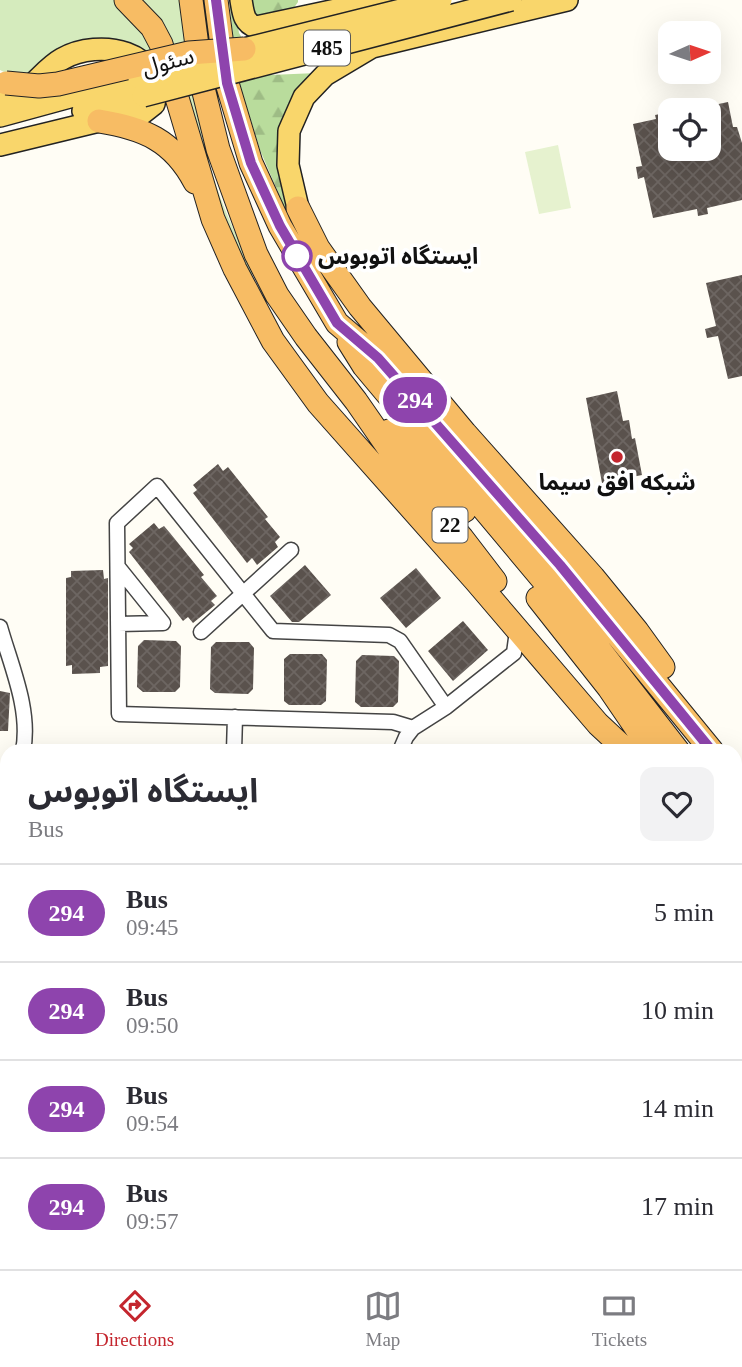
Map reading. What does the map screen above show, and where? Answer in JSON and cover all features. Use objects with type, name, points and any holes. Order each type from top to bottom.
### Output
[{"type":"highway","points":[[126,0],[148,21],[161,44],[214,219]]},
{"type":"highway","name":"22","points":[[191,0],[202,84],[218,149],[256,254],[276,295],[356,401],[408,476],[590,692],[623,744]]},
{"type":"highway","name":"22","points":[[216,0],[227,83],[251,163],[280,226],[337,323],[364,366],[575,618],[673,744]]},
{"type":"highway","points":[[2,87],[58,84],[189,53],[244,49]]},
{"type":"highway","points":[[99,121],[138,129],[154,136],[170,148],[190,172],[235,269],[273,341],[318,403],[387,479]]},
{"type":"highway","points":[[298,208],[318,248],[360,307],[456,423],[593,577],[636,631],[665,670],[696,729]]},
{"type":"highway","points":[[276,295],[304,367],[387,479],[515,642],[548,665],[598,724],[620,744]]},
{"type":"highway","name":"22","points":[[337,323],[387,368],[560,565],[707,744]]},
{"type":"highway","name":"22","points":[[356,401],[414,455],[517,573],[603,681],[647,744]]},
{"type":"main road","points":[[241,0],[244,17],[256,27],[383,0]]},
{"type":"main road","name":"سئول","points":[[0,133],[141,87],[244,49],[441,0]]},
{"type":"main road","name":"سئول","points":[[0,116],[141,87],[511,0]]},
{"type":"main road","points":[[346,9],[267,38],[261,46],[264,61],[280,70],[567,0]]},
{"type":"main road","points":[[298,208],[290,177],[287,149],[289,131],[303,97],[312,85],[325,75],[372,47]]},
{"type":"main road","points":[[0,145],[99,121],[140,115],[154,104],[156,94],[147,67],[126,52],[115,50],[83,51],[70,56],[57,63],[20,95],[2,87]]},
{"type":"street","points":[[413,728],[393,722],[119,714],[117,523],[157,486],[273,631],[389,635],[400,641],[446,707]]},
{"type":"street","points":[[201,632],[291,550]]},
{"type":"street","points":[[118,567],[163,623],[118,624]]},
{"type":"street","points":[[0,627],[21,701],[25,724],[24,744]]},
{"type":"street","points":[[403,744],[413,728],[446,707],[515,642]]},
{"type":"street","points":[[234,744],[235,717]]},
{"type":"green space","points":[[0,0],[119,0],[161,51],[147,53],[120,45],[37,78],[6,73],[0,70]]},
{"type":"green space","points":[[133,0],[180,0],[188,68],[202,135],[218,191],[253,273],[247,279]]},
{"type":"green space","points":[[229,0],[234,0],[239,33],[263,72],[270,75],[317,73],[280,148],[353,314],[292,225],[260,150],[238,79]]},
{"type":"green space","points":[[248,0],[298,2],[291,12],[254,20]]},
{"type":"green space","points":[[558,145],[571,208],[539,214],[525,152]]},
{"type":"building","points":[[728,102],[733,127],[737,127],[742,143],[742,200],[707,208],[708,214],[698,216],[697,209],[653,218],[644,177],[638,179],[636,167],[642,166],[633,124],[656,119],[655,115],[658,114],[658,161],[721,161],[721,103]]},
{"type":"building","points":[[742,275],[742,376],[728,379],[718,336],[707,338],[705,329],[716,326],[706,283]]},
{"type":"building","name":"شبکه افق سیما","points":[[617,391],[623,421],[629,420],[632,439],[635,438],[642,475],[602,483],[586,398]]},
{"type":"building","points":[[218,464],[223,471],[228,467],[268,517],[265,519],[280,537],[275,542],[278,547],[257,565],[252,558],[247,563],[193,493],[197,490],[193,485]]},
{"type":"building","points":[[154,523],[159,529],[164,526],[204,575],[201,577],[217,596],[211,601],[215,605],[193,623],[188,617],[183,621],[129,552],[133,548],[129,544]]},
{"type":"building","points":[[305,565],[331,595],[299,622],[292,622],[270,596]]},
{"type":"building","points":[[416,568],[441,598],[406,628],[380,598]]},
{"type":"building","points":[[103,570],[104,579],[108,578],[108,666],[100,667],[100,673],[72,674],[72,665],[66,666],[66,578],[71,577],[71,571]]},
{"type":"building","points":[[463,621],[488,650],[453,681],[428,651]]},
{"type":"building","points":[[144,640],[176,641],[181,646],[180,687],[175,692],[143,692],[137,687],[138,646]]},
{"type":"building","points":[[216,642],[249,642],[254,648],[253,689],[248,694],[215,693],[210,689],[211,647]]},
{"type":"building","points":[[290,654],[322,654],[327,660],[326,701],[321,705],[289,705],[284,701],[284,659]]},
{"type":"building","points":[[362,655],[394,656],[399,661],[398,702],[393,707],[361,707],[355,702],[356,661]]},
{"type":"building","points":[[0,691],[10,693],[8,731],[0,731]]},
{"type":"bus line","name":"294","points":[[216,0],[227,83],[251,163],[268,204],[337,323],[378,358],[560,565],[707,744]]},
{"type":"place","name":"ایستگاه اتوبوس","points":[[297,256]]},
{"type":"place","name":"شبکه افق سیما","points":[[617,457]]}]
